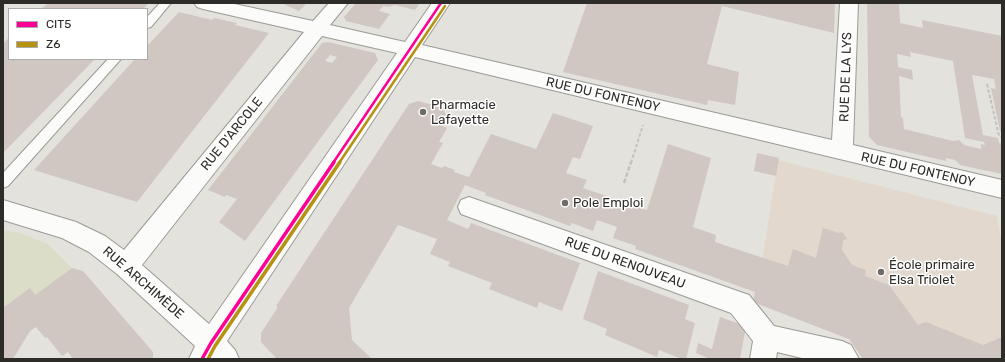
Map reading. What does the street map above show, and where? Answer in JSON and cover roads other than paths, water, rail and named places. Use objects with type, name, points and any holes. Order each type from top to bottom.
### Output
[{"type":"street","name":"RUE DU FONTENOY","points":[[203,3],[409,49],[1002,189]]},
{"type":"street","name":"RUE D'ARCOLE","points":[[126,266],[339,3]]},
{"type":"street","points":[[213,354],[334,164],[440,3]]},
{"type":"street","name":"RUE DE LA LYS","points":[[842,152],[849,3]]},
{"type":"street","name":"RUE DU RENOUVEAU","points":[[469,207],[740,304],[765,348]]},
{"type":"street","name":"RUE ARCHIMÈDE","points":[[3,210],[68,229],[97,244],[126,266],[213,354]]},
{"type":"street","points":[[765,348],[842,354],[846,359]]},
{"type":"lane","points":[[148,23],[166,3]]},
{"type":"lane","points":[[3,182],[114,60]]},
{"type":"place","name":"Pharmacie Lafayette","points":[[423,112]]},
{"type":"place","name":"Pole Emploi","points":[[565,203]]},
{"type":"place","name":"École primaire Elsa Triolet","points":[[881,272]]}]
